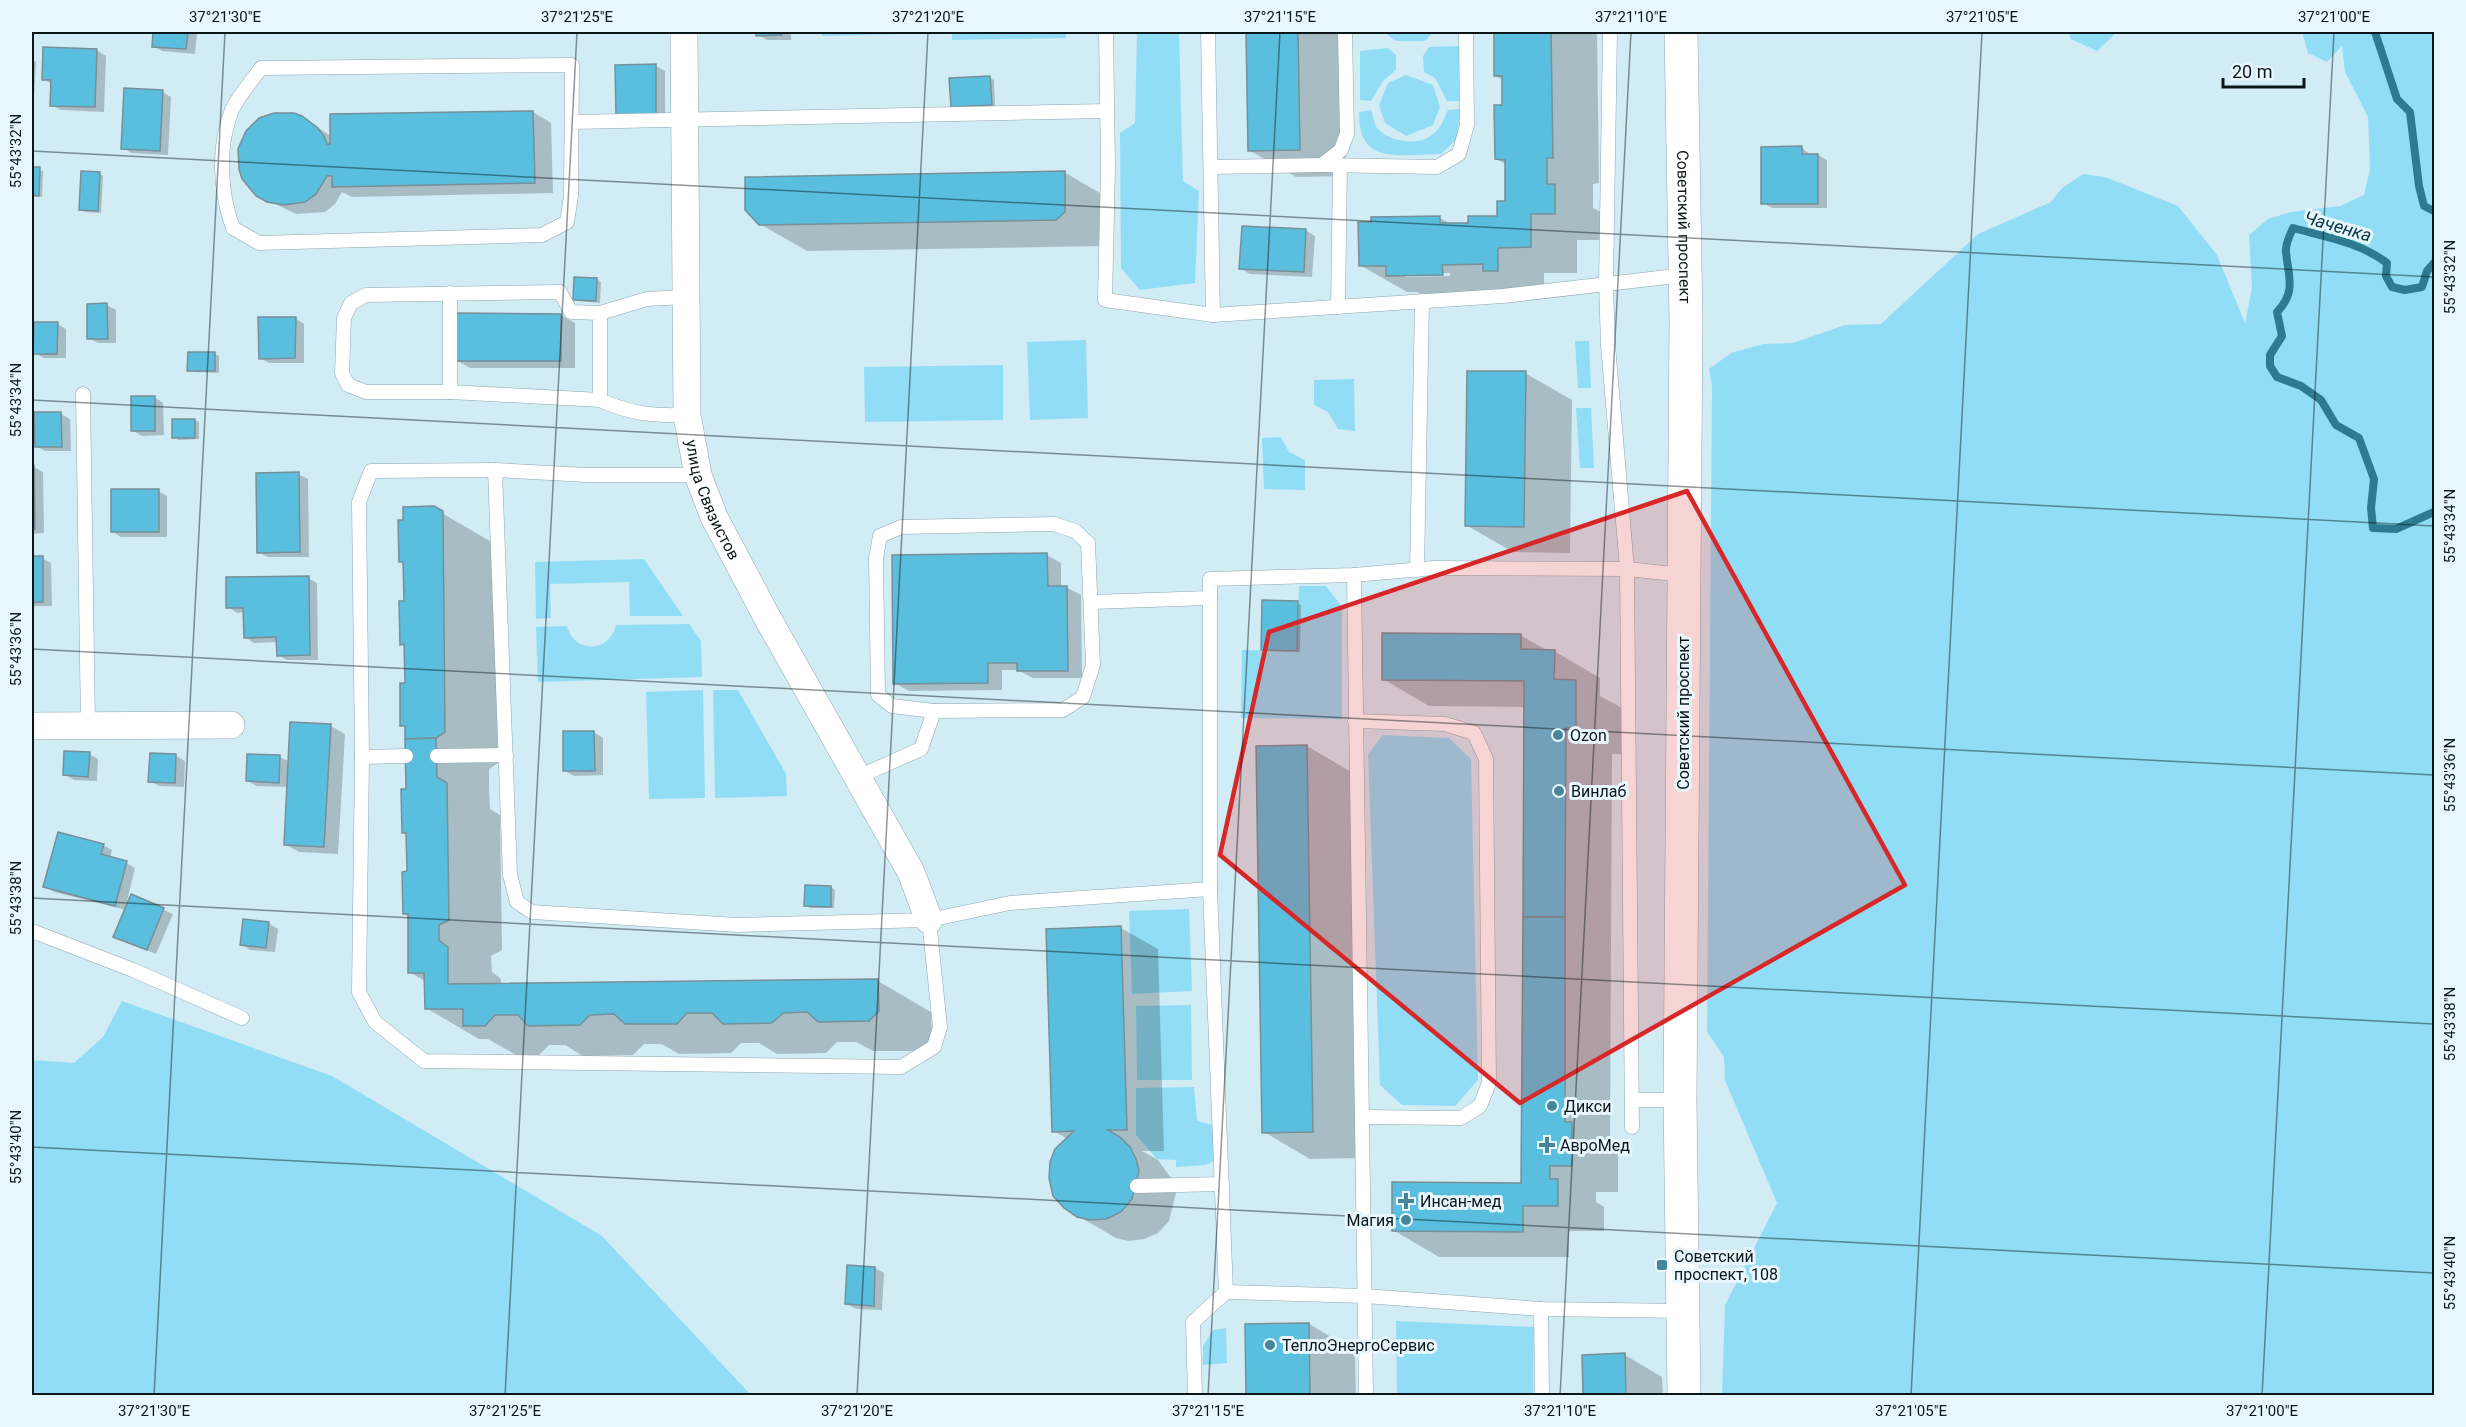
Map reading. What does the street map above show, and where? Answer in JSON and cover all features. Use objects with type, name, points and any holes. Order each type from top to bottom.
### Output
[{"type":"street","name":"улица Связистов","points":[[684,32],[687,415],[698,475],[714,517],[768,619],[911,872],[929,920]]},
{"type":"street","name":"Советский проспект","points":[[1681,32],[1685,275],[1680,1100],[1684,1395]]},
{"type":"street","points":[[32,726],[231,725]]},
{"type":"lane","points":[[1106,32],[1105,300],[1213,315],[1503,296],[1685,275]]},
{"type":"lane","points":[[1208,32],[1213,315]]},
{"type":"lane","points":[[1322,165],[1341,150],[1347,134],[1345,32]]},
{"type":"lane","points":[[1211,167],[1322,165],[1437,167],[1459,154],[1467,125],[1466,32]]},
{"type":"lane","points":[[1610,32],[1606,284],[1608,345],[1627,569],[1632,1127]]},
{"type":"lane","points":[[572,65],[572,122],[571,196],[567,222],[542,235],[259,243],[233,228],[226,208],[222,140],[232,108],[261,68],[572,65]]},
{"type":"lane","points":[[572,122],[1107,111]]},
{"type":"lane","points":[[1338,307],[1340,166]]},
{"type":"lane","points":[[686,297],[647,299],[600,313],[571,312],[560,292],[366,295],[351,303],[344,318],[342,373],[348,384],[366,392],[450,392],[600,400],[621,410],[650,416],[687,415]]},
{"type":"lane","points":[[450,293],[450,392]]},
{"type":"lane","points":[[1417,570],[1422,301]]},
{"type":"lane","points":[[600,313],[600,400]]},
{"type":"lane","points":[[83,394],[88,726]]},
{"type":"lane","points":[[698,475],[586,475],[495,470],[371,471],[359,502],[362,757],[359,992],[375,1022],[424,1060],[901,1067],[934,1047],[940,1027],[929,920]]},
{"type":"lane","points":[[495,470],[510,875],[517,902],[532,912],[737,925],[929,920],[1010,903],[1210,889]]},
{"type":"lane","points":[[1054,524],[1075,531],[1088,543],[1091,602],[1093,665],[1083,697],[1063,710],[934,711],[892,706],[878,695],[876,558],[880,536],[901,527],[1054,524]]},
{"type":"lane","points":[[1226,1292],[1210,889],[1210,579],[1354,575],[1417,570],[1627,569],[1684,575]]},
{"type":"lane","points":[[1354,575],[1366,1395]]},
{"type":"lane","points":[[1091,602],[1210,598]]},
{"type":"lane","points":[[858,777],[921,748],[934,711]]},
{"type":"lane","points":[[1355,721],[1445,724],[1474,733],[1486,759],[1489,1083],[1480,1106],[1461,1118],[1362,1117]]},
{"type":"lane","points":[[436,756],[506,755]]},
{"type":"lane","points":[[362,757],[406,756]]},
{"type":"lane","points":[[32,932],[133,970],[242,1018]]},
{"type":"lane","points":[[1632,1100],[1680,1100]]},
{"type":"lane","points":[[1137,1186],[1222,1184]]},
{"type":"lane","points":[[1195,1395],[1193,1322],[1226,1292],[1365,1296],[1541,1309],[1683,1311]]},
{"type":"lane","points":[[1541,1309],[1542,1395]]},
{"type":"highlighted area","points":[[1687,491],[1905,885],[1520,1103],[1220,855],[1269,632]]},
{"type":"shaded area","points":[[822,32],[903,32],[903,34],[822,36]]},
{"type":"shaded area","points":[[952,32],[1066,32],[1066,38],[952,40]]},
{"type":"shaded area","points":[[1137,32],[1179,32],[1183,181],[1199,191],[1195,283],[1140,290],[1121,268],[1120,133],[1135,123]]},
{"type":"shaded area","points":[[1384,32],[1433,32],[1425,41],[1396,41]]},
{"type":"shaded area","points":[[2068,32],[2117,32],[2097,51],[2071,39]]},
{"type":"shaded area","points":[[2302,32],[2434,32],[2434,1395],[1722,1395],[1725,1305],[1777,1203],[1725,1080],[1724,1057],[1707,1032],[1712,387],[1709,369],[1731,353],[1763,344],[1793,343],[1845,325],[1881,324],[1978,234],[2051,202],[2062,188],[2083,174],[2105,177],[2178,206],[2217,255],[2245,323],[2252,288],[2249,235],[2268,219],[2291,212],[2340,206],[2364,195],[2370,169],[2368,117],[2345,72],[2342,46],[2327,62],[2308,53]]},
{"type":"shaded area","points":[[1459,46],[1460,101],[1447,101],[1435,78],[1424,72],[1423,56],[1429,47]]},
{"type":"shaded area","points":[[1388,48],[1396,55],[1396,70],[1383,81],[1371,101],[1360,100],[1360,51]]},
{"type":"shaded area","points":[[1406,75],[1433,85],[1440,107],[1433,125],[1406,136],[1385,123],[1379,105],[1388,83]]},
{"type":"shaded area","points":[[1460,109],[1457,139],[1441,154],[1385,154],[1366,142],[1361,130],[1359,112],[1371,110],[1377,128],[1389,137],[1404,141],[1420,141],[1436,132],[1448,110]]},
{"type":"shaded area","points":[[1086,340],[1088,418],[1030,420],[1027,342]]},
{"type":"shaded area","points":[[1575,341],[1589,341],[1591,388],[1578,388]]},
{"type":"shaded area","points":[[1003,365],[1003,420],[865,422],[864,367]]},
{"type":"shaded area","points":[[1354,379],[1355,431],[1338,429],[1328,412],[1314,405],[1314,380]]},
{"type":"shaded area","points":[[1576,408],[1591,408],[1594,468],[1580,468]]},
{"type":"shaded area","points":[[1281,437],[1289,452],[1305,460],[1305,490],[1264,489],[1262,438]]},
{"type":"shaded area","points":[[644,559],[683,616],[630,616],[629,582],[550,584],[551,618],[536,619],[535,562]]},
{"type":"shaded area","points":[[1299,586],[1326,586],[1342,607],[1342,719],[1241,718],[1242,650],[1297,651]]},
{"type":"shaded area","points":[[689,624],[701,641],[702,677],[538,682],[536,627],[567,626],[577,642],[592,646],[607,641],[616,625]]},
{"type":"shaded area","points":[[703,690],[705,798],[649,799],[646,692]]},
{"type":"shaded area","points":[[713,690],[738,690],[786,774],[787,796],[715,798]]},
{"type":"shaded area","points":[[1383,735],[1449,738],[1471,759],[1478,1080],[1455,1106],[1402,1105],[1380,1085],[1368,754]]},
{"type":"shaded area","points":[[1189,909],[1192,991],[1132,994],[1129,911]]},
{"type":"shaded area","points":[[122,1001],[332,1076],[602,1236],[751,1395],[32,1395],[32,1060],[74,1063],[103,1037]]},
{"type":"shaded area","points":[[1191,1005],[1192,1080],[1137,1080],[1136,1006]]},
{"type":"shaded area","points":[[1194,1087],[1197,1121],[1220,1127],[1221,1157],[1206,1165],[1176,1167],[1176,1160],[1157,1159],[1136,1135],[1136,1088]]},
{"type":"shaded area","points":[[1396,1321],[1534,1327],[1533,1395],[1397,1395]]},
{"type":"shaded area","points":[[1226,1328],[1227,1363],[1203,1365],[1203,1346],[1213,1330]]},
{"type":"building","points":[[153,32],[188,32],[186,49],[152,47]]},
{"type":"building","points":[[756,32],[782,32],[782,35],[756,36]]},
{"type":"building","points":[[1246,32],[1298,32],[1300,150],[1248,151]]},
{"type":"building","points":[[1494,32],[1551,32],[1553,158],[1547,158],[1547,184],[1555,184],[1555,214],[1531,214],[1531,247],[1498,248],[1498,271],[1483,271],[1483,264],[1442,265],[1443,275],[1386,276],[1386,266],[1359,266],[1358,222],[1371,222],[1371,217],[1440,216],[1440,223],[1468,223],[1468,216],[1497,216],[1497,201],[1505,201],[1505,160],[1495,159],[1494,105],[1502,105],[1502,76],[1494,76]]},
{"type":"building","points":[[43,47],[97,49],[95,107],[50,106],[51,80],[42,80]]},
{"type":"building","points":[[656,64],[656,115],[616,115],[615,65]]},
{"type":"building","points":[[990,76],[992,105],[951,107],[949,78]]},
{"type":"building","points":[[124,88],[163,90],[160,151],[121,149]]},
{"type":"building","points":[[533,111],[535,183],[332,187],[332,176],[327,176],[316,194],[305,202],[284,205],[267,202],[256,196],[242,179],[239,169],[238,149],[246,131],[259,118],[274,113],[294,113],[302,116],[318,128],[327,144],[330,144],[330,114]]},
{"type":"building","points":[[1802,146],[1802,154],[1818,154],[1818,204],[1761,204],[1761,147]]},
{"type":"building","points":[[32,167],[40,167],[39,196],[32,195]]},
{"type":"building","points":[[81,171],[100,172],[98,211],[79,210]]},
{"type":"building","points":[[1065,171],[1065,212],[1056,220],[759,225],[745,210],[745,177]]},
{"type":"building","points":[[1242,226],[1306,229],[1304,272],[1239,269]]},
{"type":"building","points":[[574,277],[597,278],[596,301],[573,300]]},
{"type":"building","points":[[107,303],[108,339],[87,339],[87,304]]},
{"type":"building","points":[[454,313],[561,314],[561,361],[454,361]]},
{"type":"building","points":[[258,317],[296,317],[295,358],[259,359]]},
{"type":"building","points":[[34,322],[58,322],[57,354],[33,354]]},
{"type":"building","points":[[188,352],[215,352],[215,371],[187,371]]},
{"type":"building","points":[[1467,371],[1526,371],[1524,527],[1465,526]]},
{"type":"building","points":[[131,396],[155,396],[155,431],[131,431]]},
{"type":"building","points":[[34,412],[61,412],[62,447],[35,447]]},
{"type":"building","points":[[172,419],[195,419],[195,438],[172,438]]},
{"type":"building","points":[[32,465],[34,465],[35,529],[32,529]]},
{"type":"building","points":[[299,472],[300,552],[257,553],[256,473]]},
{"type":"building","points":[[111,489],[159,489],[159,532],[111,532]]},
{"type":"building","points":[[434,506],[443,511],[445,732],[436,738],[405,739],[405,726],[400,726],[400,683],[405,683],[404,644],[400,645],[399,601],[404,601],[403,562],[399,562],[398,520],[403,520],[403,507]]},
{"type":"building","points":[[1047,553],[1048,586],[1067,586],[1068,671],[1017,671],[1017,663],[988,663],[988,683],[893,684],[892,555]]},
{"type":"building","points":[[32,556],[43,556],[43,602],[32,602]]},
{"type":"building","points":[[309,576],[310,655],[277,656],[276,637],[244,638],[243,608],[226,608],[226,577]]},
{"type":"building","points":[[1262,600],[1298,601],[1297,651],[1261,650]]},
{"type":"building","points":[[1382,633],[1521,634],[1521,649],[1555,650],[1554,679],[1576,680],[1576,728],[1566,728],[1565,917],[1523,917],[1524,681],[1382,680]]},
{"type":"building","points":[[290,722],[331,724],[324,847],[284,845]]},
{"type":"building","points":[[563,731],[594,731],[595,771],[563,771]]},
{"type":"building","points":[[436,738],[437,777],[447,783],[449,920],[439,925],[439,940],[448,947],[448,984],[878,979],[879,1011],[869,1021],[818,1022],[807,1012],[783,1013],[772,1023],[723,1024],[712,1013],[687,1013],[677,1024],[625,1024],[614,1014],[590,1015],[580,1025],[528,1026],[518,1015],[495,1015],[485,1026],[463,1026],[463,1009],[425,1009],[424,973],[408,973],[408,914],[403,914],[402,872],[407,871],[406,833],[402,833],[401,789],[406,789],[405,739]]},
{"type":"building","points":[[1307,745],[1313,1132],[1262,1133],[1256,746]]},
{"type":"building","points":[[64,751],[90,752],[88,777],[63,775]]},
{"type":"building","points":[[150,753],[176,754],[175,783],[148,782]]},
{"type":"building","points":[[247,754],[280,755],[279,783],[246,781]]},
{"type":"building","points":[[58,832],[104,844],[101,854],[127,861],[115,906],[43,887]]},
{"type":"building","points":[[805,885],[831,886],[831,907],[804,906]]},
{"type":"building","points":[[131,894],[164,908],[147,950],[113,937]]},
{"type":"building","points":[[1523,917],[1565,917],[1565,1122],[1572,1122],[1572,1166],[1550,1166],[1550,1179],[1558,1179],[1558,1206],[1523,1206],[1523,1232],[1392,1231],[1392,1182],[1521,1183]]},
{"type":"building","points":[[243,919],[269,922],[266,948],[240,945]]},
{"type":"building","points":[[1121,926],[1127,1130],[1108,1130],[1130,1147],[1139,1171],[1132,1199],[1121,1212],[1106,1219],[1090,1220],[1077,1217],[1064,1208],[1053,1196],[1049,1178],[1050,1162],[1055,1149],[1074,1131],[1052,1132],[1046,929]]},
{"type":"building","points":[[847,1265],[875,1267],[874,1306],[845,1304]]},
{"type":"building","points":[[1309,1323],[1310,1396],[1246,1396],[1245,1324]]},
{"type":"building","points":[[1625,1353],[1626,1396],[1583,1396],[1582,1355]]},
{"type":"waterway","name":"Чаченка","points":[[2375,32],[2397,99],[2410,112],[2419,186],[2424,206],[2434,211]]},
{"type":"waterway","name":"Чаченка","points":[[2434,263],[2427,271],[2422,287],[2405,290],[2392,287],[2386,276],[2387,263],[2376,256],[2342,241],[2293,228],[2286,249],[2289,290],[2277,312],[2282,336],[2270,355],[2270,366],[2277,377],[2301,386],[2321,400],[2336,425],[2359,438],[2374,479],[2371,508],[2373,528],[2396,529],[2434,512]]},
{"type":"place","name":"Ozon","points":[[1558,735]]},
{"type":"place","name":"Винлаб","points":[[1559,791]]},
{"type":"place","name":"Дикси","points":[[1552,1106]]},
{"type":"place","name":"АвроМед","points":[[1547,1145]]},
{"type":"place","name":"Инсан-мед","points":[[1406,1201]]},
{"type":"place","name":"Магия","points":[[1406,1220]]},
{"type":"place","name":"Советский проспект, 108","points":[[1662,1265]]},
{"type":"place","name":"ТеплоЭнергоСервис","points":[[1270,1345]]}]
